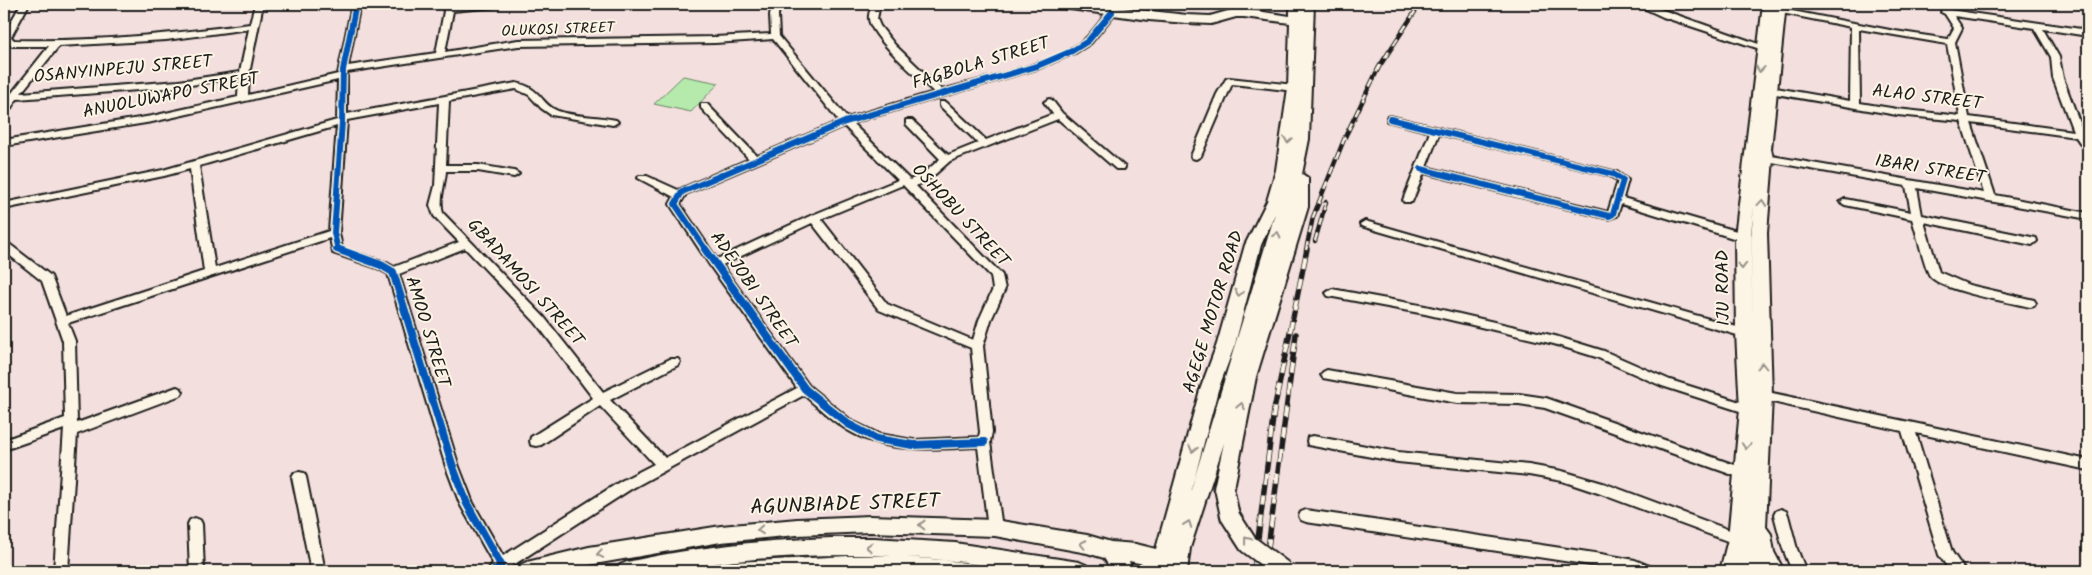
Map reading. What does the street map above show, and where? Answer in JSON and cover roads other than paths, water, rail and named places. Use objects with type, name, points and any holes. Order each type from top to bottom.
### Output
[{"type":"main road","name":"AGEGE MOTOR ROAD","points":[[1171,566],[1180,548],[1202,486],[1299,160],[1302,139],[1302,22],[1296,4]]},
{"type":"main road","name":"AGEGE MOTOR ROAD","points":[[1171,566],[1166,546],[1209,390],[1226,344],[1253,245],[1274,202],[1283,170],[1302,22],[1308,4]]},
{"type":"main road","name":"IJU ROAD","points":[[1730,571],[1738,539],[1749,409],[1744,333],[1743,237],[1763,47],[1774,6]]},
{"type":"main road","name":"IJU ROAD","points":[[1751,571],[1757,513],[1763,396],[1759,233],[1766,158],[1764,149],[1770,90],[1774,6]]},
{"type":"main road","points":[[1284,571],[1248,544],[1230,516],[1224,488],[1247,377],[1300,207],[1299,160]]},
{"type":"main road","points":[[1757,513],[1764,553],[1774,571]]},
{"type":"main road","name":"AGUNBIADE STREET","points":[[527,571],[589,556],[731,533],[797,527],[870,524],[995,528],[1087,544],[1111,551],[1136,553],[1171,566]]},
{"type":"main road","points":[[627,571],[650,565],[713,556],[849,546],[956,552],[1079,571]]},
{"type":"main road","points":[[1111,551],[1121,566],[1122,571]]},
{"type":"street","points":[[25,4],[15,19],[6,38],[7,41],[12,43],[56,44],[166,37],[254,26]]},
{"type":"street","points":[[243,98],[244,74],[259,4]]},
{"type":"street","points":[[62,321],[334,233],[342,120],[343,73],[356,4]]},
{"type":"street","points":[[440,54],[449,6],[495,4]]},
{"type":"street","points":[[775,36],[776,4]]},
{"type":"street","points":[[876,4],[873,19],[879,30],[900,57],[940,93]]},
{"type":"street","points":[[1063,4],[1149,16],[1211,20],[1235,13],[1244,13],[1302,22]]},
{"type":"street","points":[[1639,4],[1666,15],[1763,47]]},
{"type":"street","points":[[1774,6],[1855,26],[1951,42]]},
{"type":"street","points":[[1943,8],[2038,27],[2088,33]]},
{"type":"street","points":[[1943,8],[1958,28],[1951,42],[1965,119],[1990,196]]},
{"type":"street","name":"FAGBOLA STREET","points":[[845,122],[1036,66],[1072,51],[1088,41],[1112,12]]},
{"type":"street","points":[[1855,26],[1855,105]]},
{"type":"street","points":[[2038,27],[2055,57],[2058,78],[2079,135],[2088,148]]},
{"type":"street","name":"OLUKOSI STREET","points":[[343,73],[440,54],[518,43],[545,41],[663,42],[775,36]]},
{"type":"street","name":"OSHOBU STREET","points":[[775,36],[845,122],[907,183],[996,275],[999,281],[1000,289],[985,320],[977,346],[986,432],[984,442],[995,528]]},
{"type":"street","points":[[4,112],[14,96],[56,44]]},
{"type":"street","name":"ANUOLUWAPO STREET","points":[[4,143],[152,119],[343,73]]},
{"type":"street","name":"OSANYINPEJU STREET","points":[[4,97],[179,84],[244,74]]},
{"type":"street","points":[[1196,156],[1224,88],[1229,81],[1295,88]]},
{"type":"street","points":[[4,206],[164,173],[342,120],[516,86],[524,87],[533,92],[546,108],[554,113],[613,122]]},
{"type":"street","name":"ALAO STREET","points":[[1770,90],[1897,112],[1965,119],[2079,135]]},
{"type":"street","name":"GBADAMOSI STREET","points":[[444,99],[440,186],[435,205],[438,214],[540,320],[601,399],[662,464]]},
{"type":"street","points":[[1049,102],[1059,115],[1120,168]]},
{"type":"street","points":[[943,104],[985,144]]},
{"type":"street","points":[[704,106],[756,160]]},
{"type":"street","points":[[715,264],[814,218],[928,174],[946,159],[1059,115]]},
{"type":"street","points":[[1390,118],[1613,174],[1623,180],[1613,214],[1602,215],[1421,169]]},
{"type":"street","points":[[643,178],[679,195],[692,187],[845,122]]},
{"type":"street","points":[[909,122],[946,159]]},
{"type":"street","points":[[1408,200],[1436,130]]},
{"type":"street","name":"IBARI STREET","points":[[1766,158],[1911,185],[1990,196],[2088,216]]},
{"type":"street","points":[[194,164],[210,272]]},
{"type":"street","points":[[441,168],[478,168],[514,174]]},
{"type":"street","points":[[1911,185],[1917,217],[1934,274],[1959,285],[2030,303]]},
{"type":"street","name":"ADEJOBI STREET","points":[[679,195],[675,204],[715,264],[805,389],[848,424],[877,439],[913,445],[984,442]]},
{"type":"street","points":[[1618,200],[1743,237]]},
{"type":"street","points":[[1845,202],[2032,241]]},
{"type":"street","points":[[814,218],[883,307],[977,346]]},
{"type":"street","points":[[1366,224],[1744,333]]},
{"type":"street","name":"AMOO STREET","points":[[334,233],[337,250],[381,265],[393,272],[410,318],[439,425],[464,496],[498,568]]},
{"type":"street","points":[[393,272],[465,244]]},
{"type":"street","points":[[4,246],[36,269],[46,279],[69,341],[71,426],[61,571]]},
{"type":"street","points":[[1332,293],[1425,310],[1555,340],[1600,354],[1666,383],[1749,409]]},
{"type":"street","points":[[536,441],[601,399],[674,362]]},
{"type":"street","points":[[1327,375],[1457,398],[1519,399],[1546,403],[1744,474]]},
{"type":"street","points":[[498,568],[562,525],[662,464],[805,389]]},
{"type":"street","points":[[4,445],[177,392]]},
{"type":"street","points":[[1763,396],[2088,465]]},
{"type":"street","points":[[1908,428],[1946,555],[1958,571]]},
{"type":"street","points":[[1312,441],[1398,457],[1529,470],[1562,476],[1601,488],[1738,539]]},
{"type":"street","points":[[299,477],[318,571]]},
{"type":"street","points":[[1781,515],[1790,549],[1800,571]]},
{"type":"street","points":[[1306,516],[1601,560],[1635,566],[1648,571]]},
{"type":"street","points":[[195,524],[197,571]]},
{"type":"street","points":[[736,571],[848,564],[899,565],[965,571]]},
{"type":"railway","points":[[1306,250],[1313,217],[1345,137],[1379,67],[1420,4]]},
{"type":"railway","points":[[1315,241],[1326,202]]},
{"type":"railway","points":[[1254,571],[1274,410],[1307,249]]},
{"type":"railway","points":[[1265,571],[1296,334]]}]
